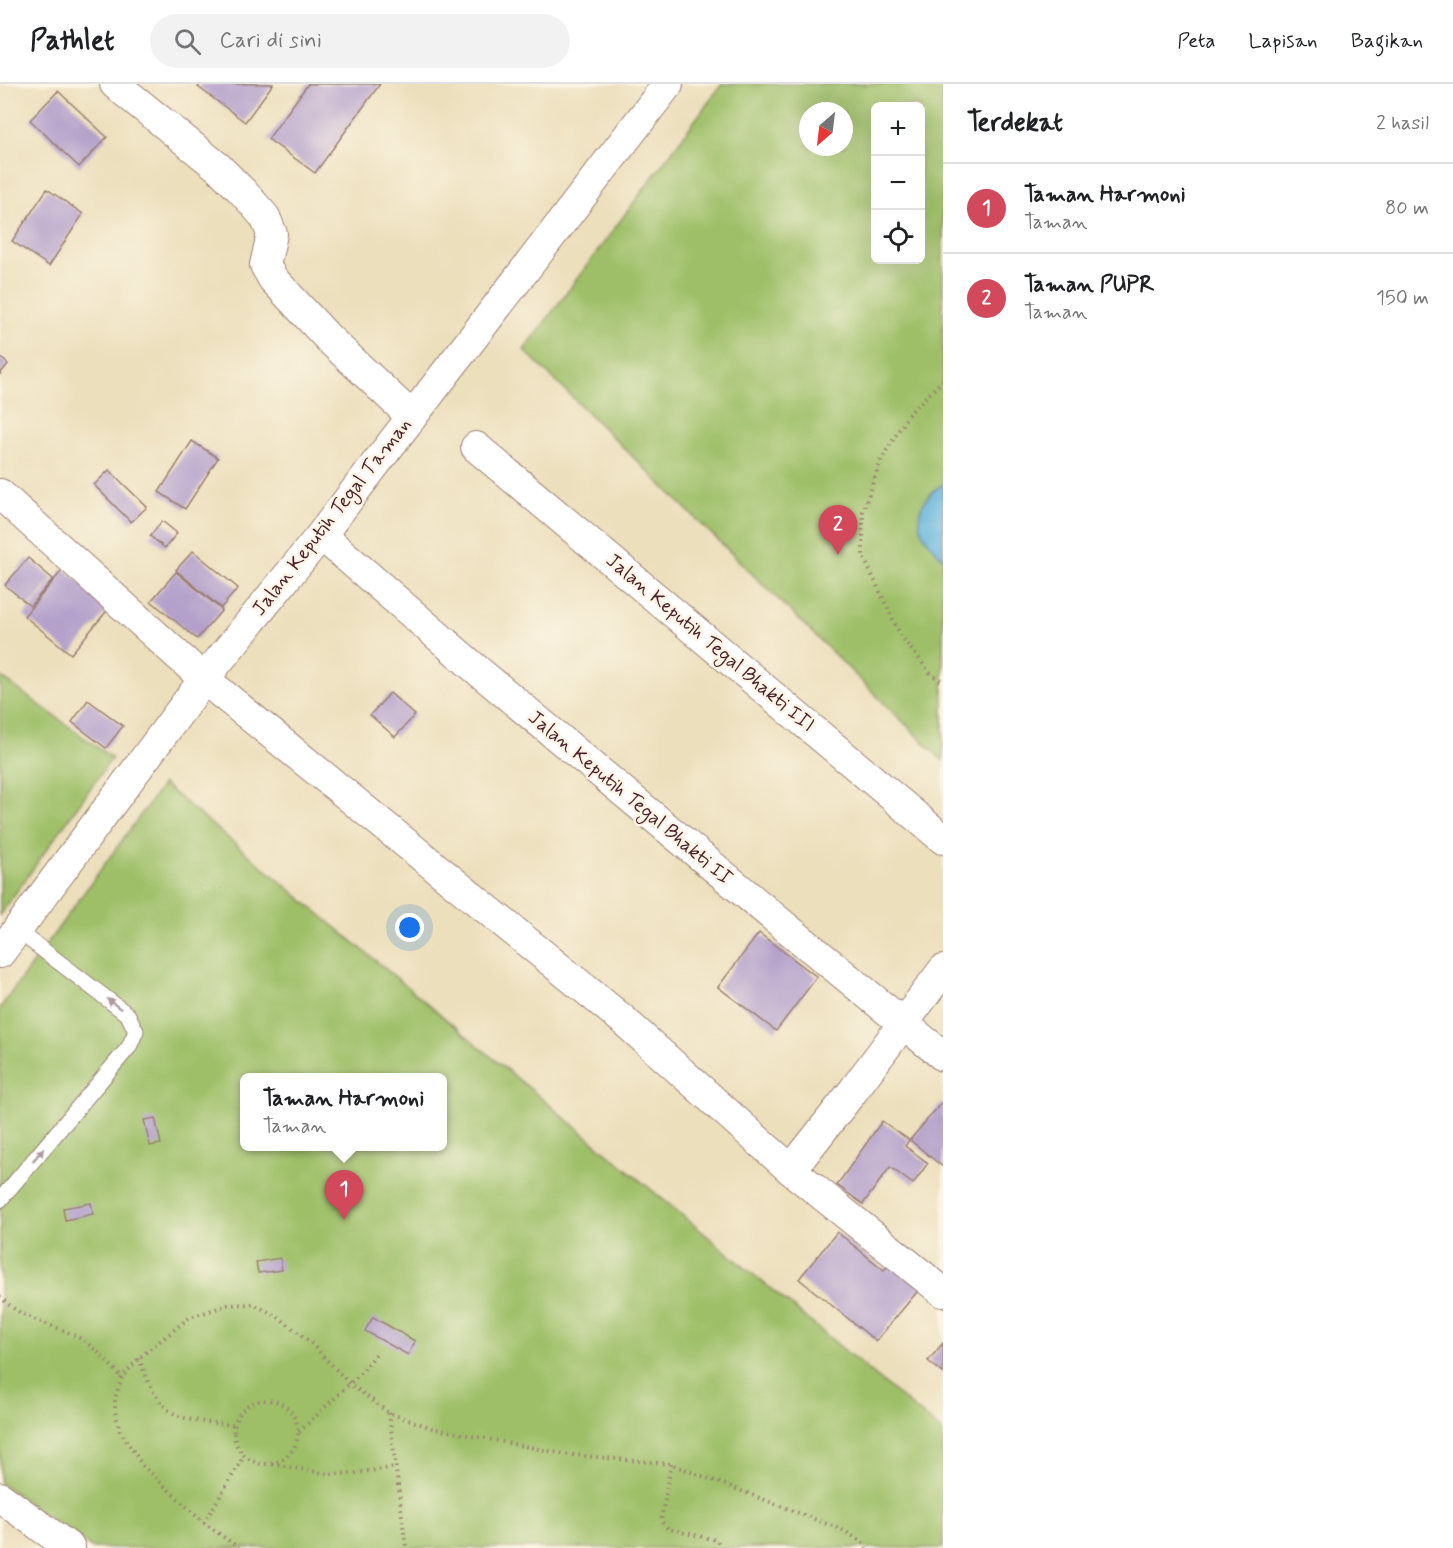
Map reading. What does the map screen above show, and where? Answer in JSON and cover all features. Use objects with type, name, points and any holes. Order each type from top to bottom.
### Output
[{"type":"street","points":[[115,84],[219,168],[243,192],[265,217],[272,234],[265,265],[273,279],[329,339],[411,416]]},
{"type":"street","name":"Jalan Keputih Tegal Taman","points":[[8,942],[204,679],[321,535],[668,84]]},
{"type":"street","name":"Jalan Keputih Tegal Bhakti III","points":[[476,447],[943,839]]},
{"type":"street","points":[[0,494],[204,679],[622,1019],[791,1170],[943,1292]]},
{"type":"street","name":"Jalan Keputih Tegal Bhakti II","points":[[321,535],[476,669],[943,1056]]},
{"type":"street","points":[[791,1170],[943,970]]},
{"type":"street","points":[[0,1497],[70,1548]]},
{"type":"lane","points":[[0,1200],[129,1047],[136,1031],[128,1015],[8,942]]},
{"type":"path","points":[[943,380],[908,415],[881,460],[863,511],[863,556],[901,636],[931,674],[943,682]]},
{"type":"path","points":[[0,1296],[24,1316],[82,1340],[99,1353],[122,1377]]},
{"type":"path","points":[[239,1548],[204,1523],[143,1466],[120,1431],[115,1412],[115,1398],[122,1377],[139,1358],[190,1317],[228,1305],[253,1304],[280,1318],[310,1342],[349,1383],[389,1413],[432,1428],[564,1454],[671,1464],[843,1530],[867,1548]]},
{"type":"path","points":[[299,1432],[362,1372],[376,1354]]},
{"type":"path","points":[[139,1358],[149,1386],[157,1400],[172,1413],[190,1420],[235,1425]]},
{"type":"path","points":[[271,1464],[285,1458],[295,1447],[299,1432],[295,1417],[284,1406],[270,1400],[254,1402],[242,1411],[235,1425],[235,1440],[244,1456],[255,1462],[329,1473],[356,1473],[396,1467]]},
{"type":"path","points":[[389,1413],[406,1548]]},
{"type":"path","points":[[204,1523],[244,1456]]},
{"type":"path","points":[[671,1464],[662,1521],[668,1529],[717,1540],[720,1548]]},
{"type":"green space","points":[[722,84],[943,84],[943,761],[524,350]]},
{"type":"green space","points":[[0,676],[112,758],[0,915]]},
{"type":"green space","points":[[163,784],[943,1432],[943,1548],[92,1548],[0,1483],[0,1008]]},
{"type":"water","points":[[943,484],[943,559],[922,532],[919,517],[927,498]]},
{"type":"building","points":[[201,84],[273,84],[245,122],[198,87]]},
{"type":"building","points":[[308,84],[380,84],[315,173],[268,139]]},
{"type":"building","points":[[58,91],[107,137],[79,167],[30,120]]},
{"type":"building","points":[[47,189],[83,214],[49,266],[12,241]]},
{"type":"building","points":[[0,357],[8,364],[0,374]]},
{"type":"building","points":[[192,441],[218,458],[185,509],[159,492]]},
{"type":"building","points":[[109,470],[147,507],[131,522],[94,485]]},
{"type":"building","points":[[162,521],[177,533],[165,548],[150,536]]},
{"type":"building","points":[[193,551],[238,588],[221,608],[176,570]]},
{"type":"building","points":[[28,558],[53,579],[30,606],[5,585]]},
{"type":"building","points":[[64,568],[110,607],[71,654],[24,616]]},
{"type":"building","points":[[176,572],[222,610],[197,639],[151,601]]},
{"type":"building","points":[[390,693],[415,715],[395,737],[370,715]]},
{"type":"building","points":[[88,700],[123,726],[106,748],[72,722]]},
{"type":"building","points":[[759,933],[817,977],[776,1031],[718,987]]},
{"type":"building","points":[[943,1101],[943,1167],[910,1140]]},
{"type":"building","points":[[155,1118],[161,1144],[150,1146],[144,1120]]},
{"type":"building","points":[[882,1121],[909,1140],[905,1146],[928,1163],[913,1184],[890,1167],[863,1204],[837,1185]]},
{"type":"building","points":[[91,1203],[93,1214],[65,1220],[63,1208]]},
{"type":"building","points":[[837,1232],[884,1270],[892,1261],[922,1286],[876,1341],[799,1279]]},
{"type":"building","points":[[280,1258],[282,1270],[258,1273],[256,1262]]},
{"type":"building","points":[[373,1317],[415,1341],[408,1355],[365,1331]]},
{"type":"building","points":[[943,1343],[943,1373],[928,1361]]},
{"type":"place","name":"Taman PUPR","points":[[838,555]]},
{"type":"place","name":"Taman Harmoni","points":[[344,1220]]}]
